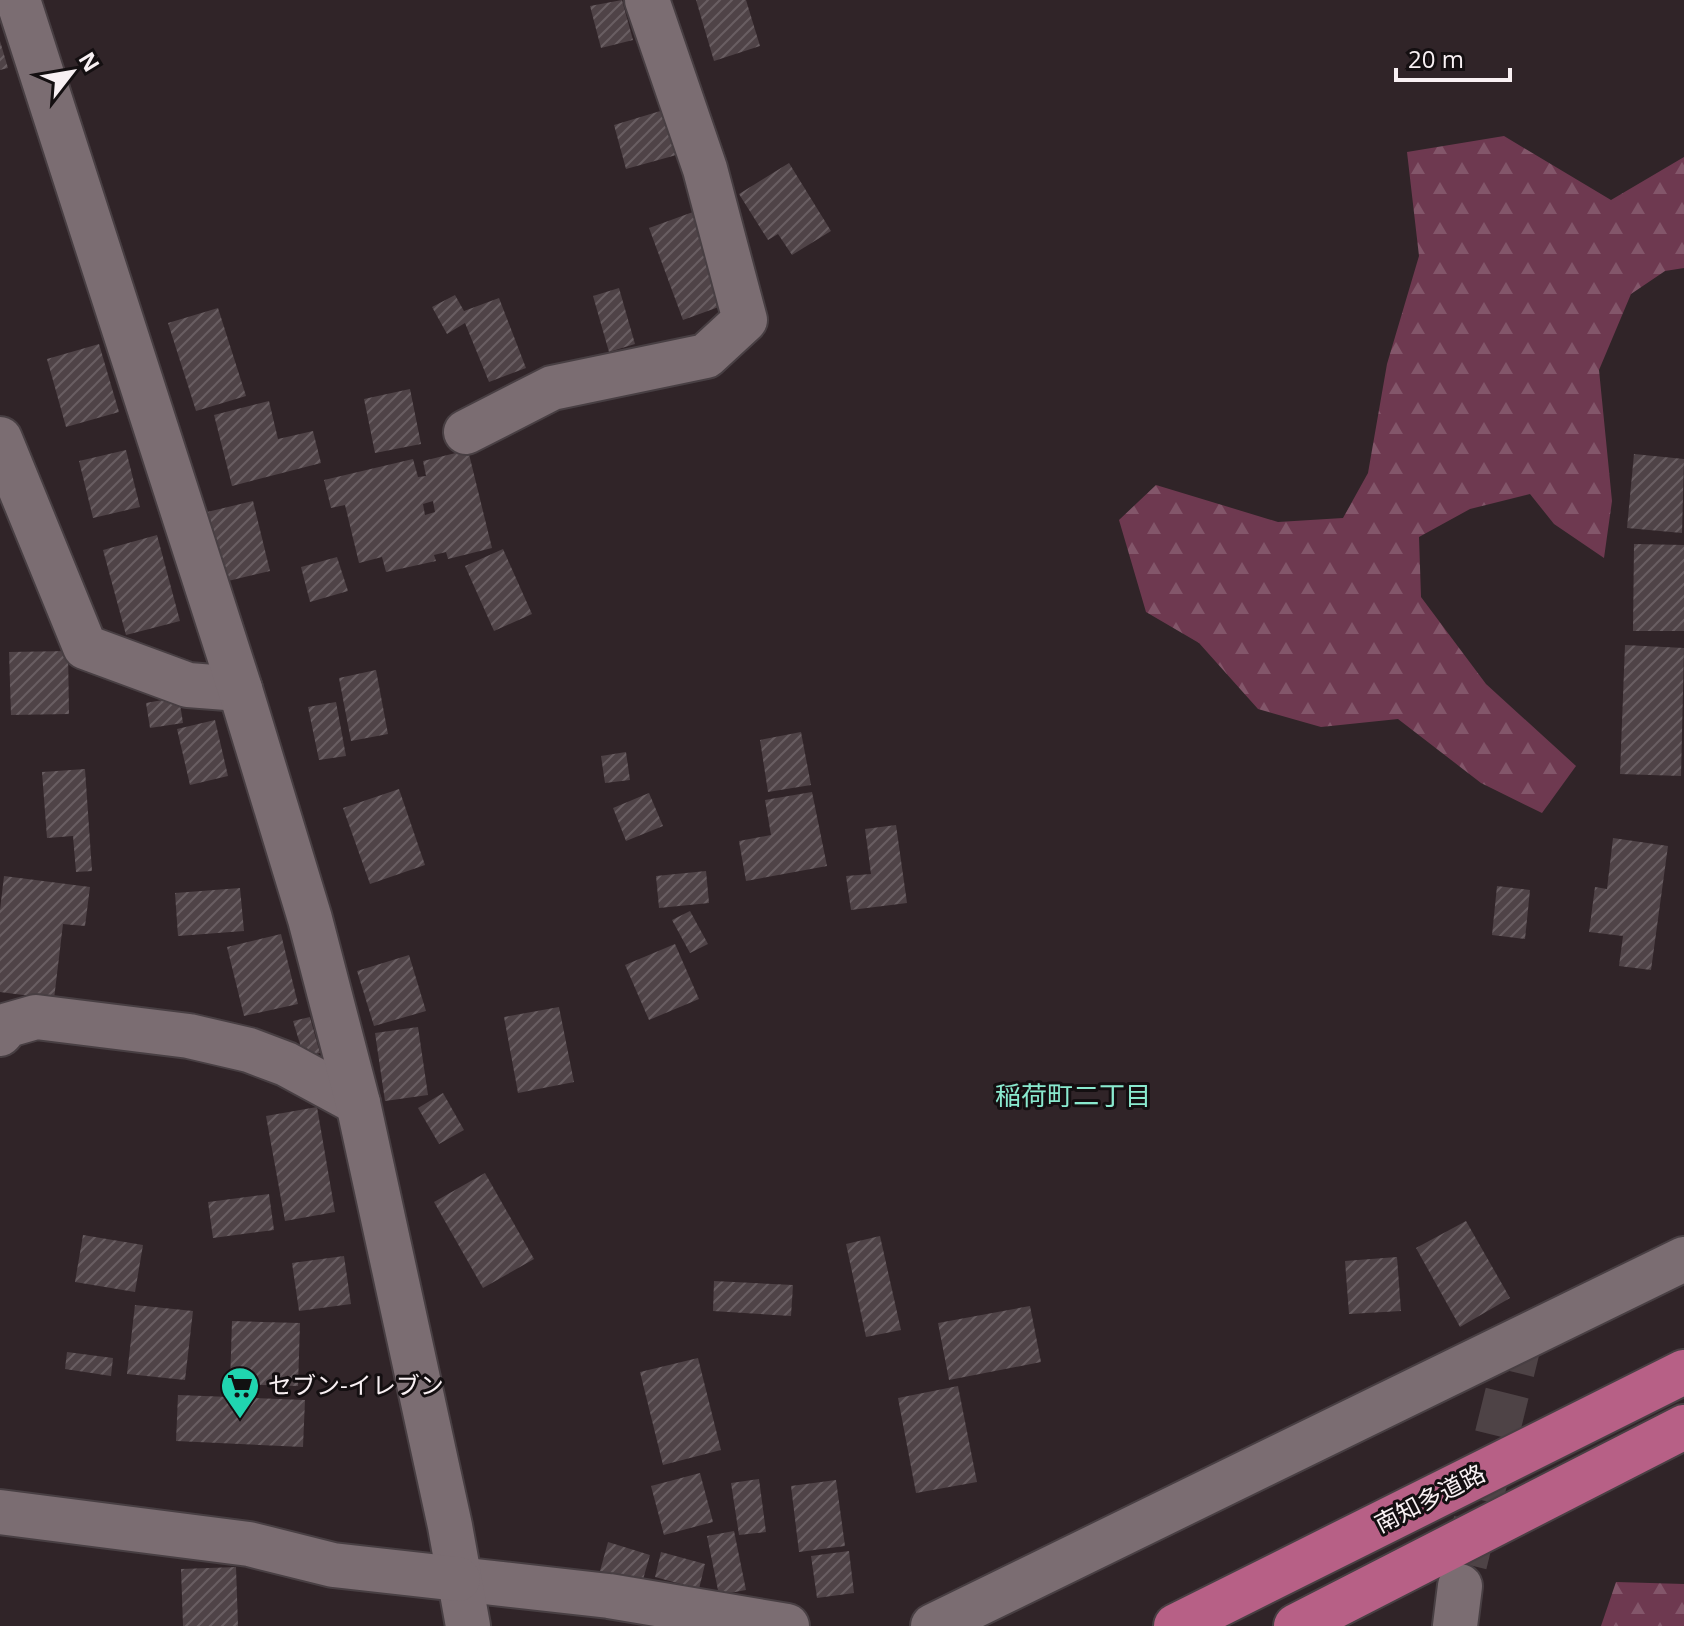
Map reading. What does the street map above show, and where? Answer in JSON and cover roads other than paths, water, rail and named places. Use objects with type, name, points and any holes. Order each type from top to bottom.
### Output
[{"type":"highway","name":"南知多道路","points":[[1176,1626],[1684,1372]]},
{"type":"highway","points":[[1296,1626],[1684,1427]]},
{"type":"street","points":[[18,0],[240,689],[310,919],[358,1103],[450,1526],[468,1626]]},
{"type":"street","points":[[466,432],[552,388],[706,356],[745,320],[705,169],[647,0]]},
{"type":"street","points":[[0,439],[85,647],[188,685],[240,689]]},
{"type":"street","points":[[0,1034],[8,1025],[36,1017],[189,1036],[249,1050],[286,1064],[358,1103]]},
{"type":"street","points":[[933,1626],[1684,1259]]},
{"type":"street","points":[[0,1512],[249,1544],[333,1565],[609,1596],[787,1626]]},
{"type":"tunnel","points":[[1465,1564],[1520,1341]]},
{"type":"place","name":"セブン-イレブン","points":[[240,1420]]},
{"type":"district","name":"稲荷町二丁目","points":[[1073,1096]]}]
